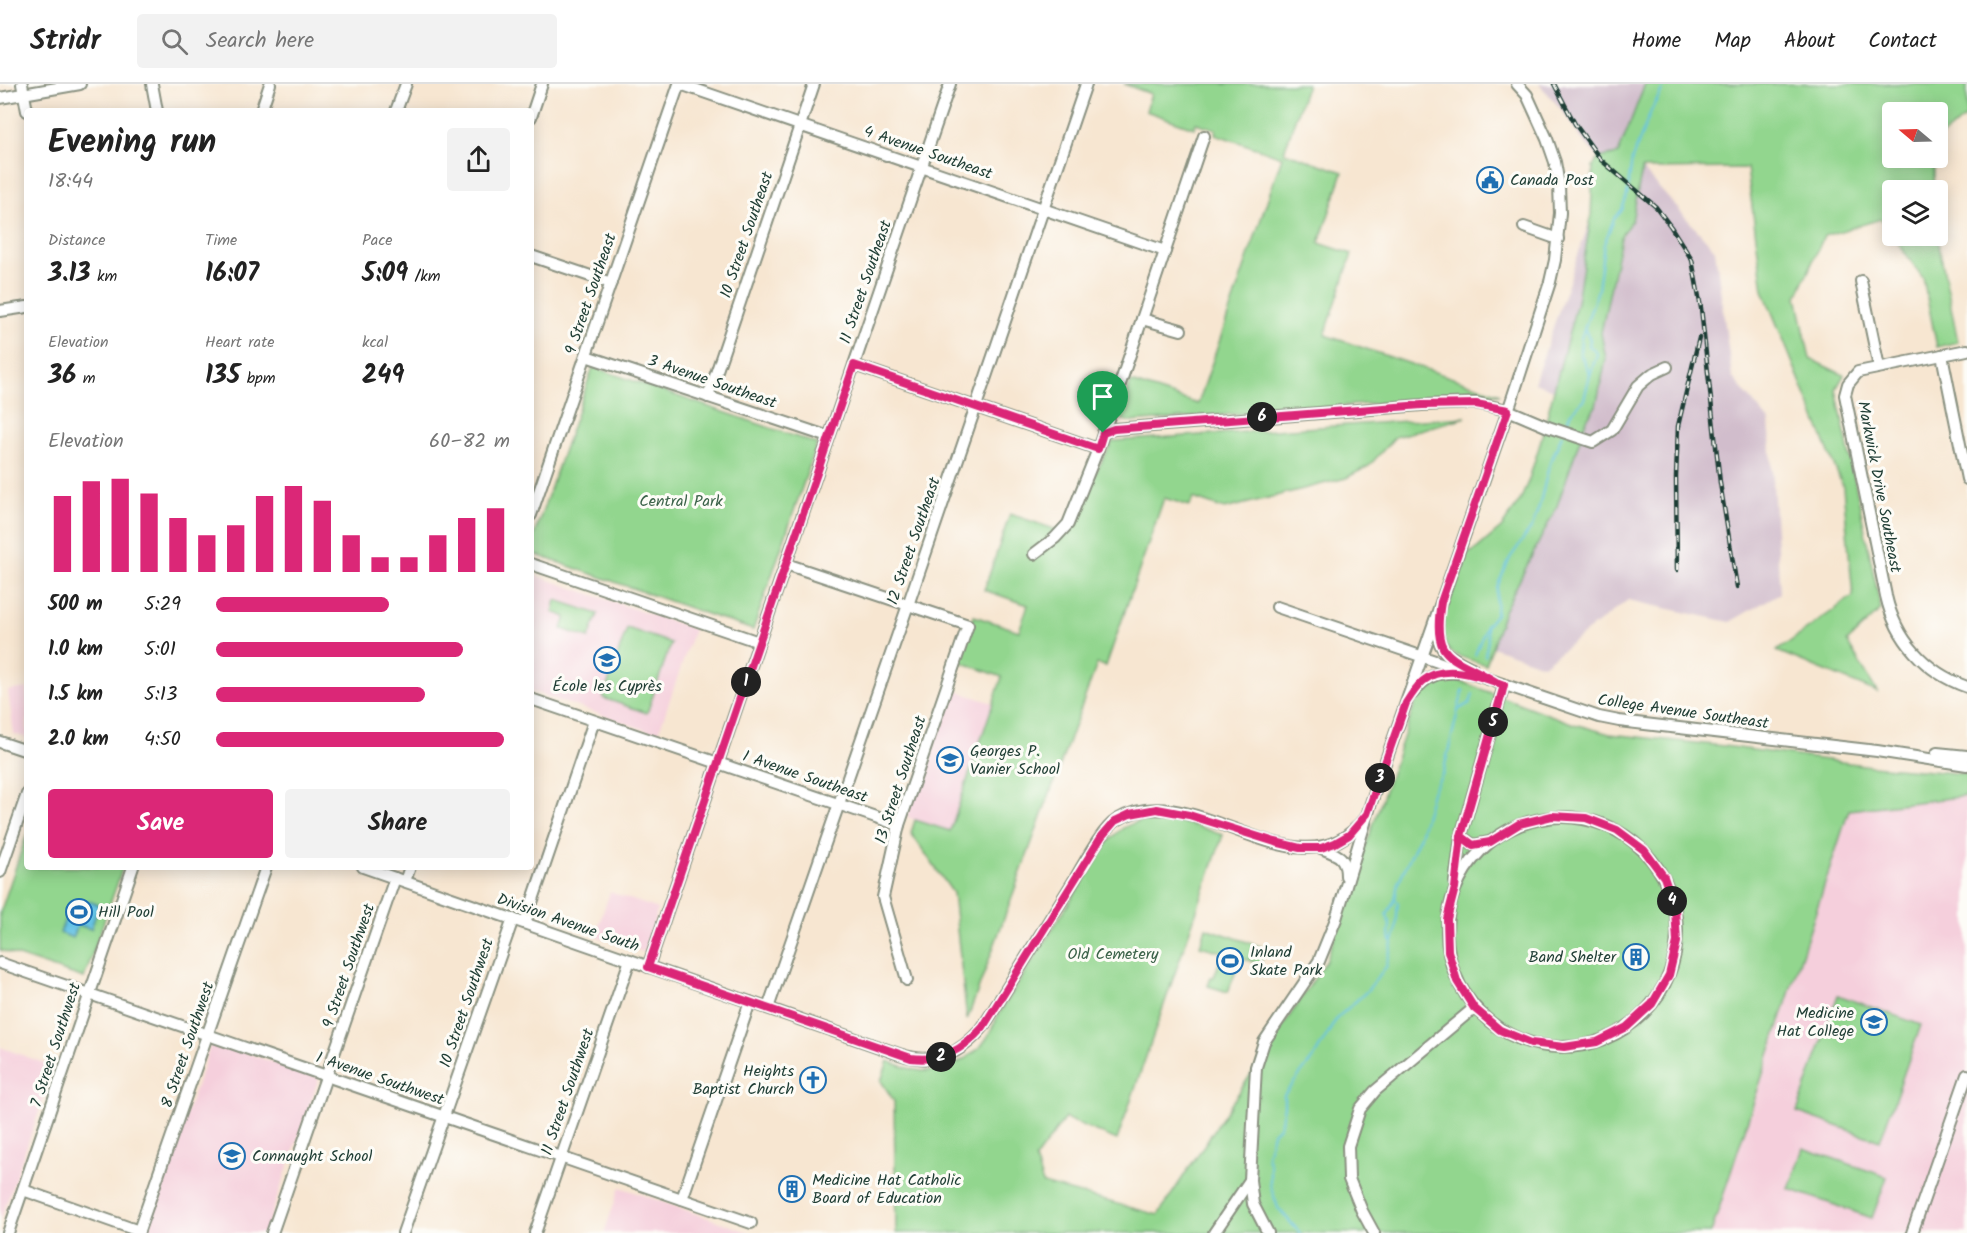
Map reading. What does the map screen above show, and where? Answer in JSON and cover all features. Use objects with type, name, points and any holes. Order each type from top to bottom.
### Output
[{"type":"street","points":[[0,98],[23,89],[80,84]]},
{"type":"street","points":[[152,84],[156,108]]},
{"type":"street","points":[[262,108],[270,84]]},
{"type":"street","points":[[397,108],[406,84]]},
{"type":"street","points":[[534,108],[542,84]]},
{"type":"street","name":"4 Avenue Southeast","points":[[680,84],[1165,251]]},
{"type":"street","name":"9 Street Southeast","points":[[534,506],[680,84]]},
{"type":"street","name":"10 Street Southeast","points":[[708,397],[814,84]]},
{"type":"street","name":"11 Street Southeast","points":[[648,967],[950,84]]},
{"type":"street","name":"12 Street Southeast","points":[[768,1008],[1086,84]]},
{"type":"street","points":[[1321,848],[1349,835],[1367,814],[1508,410],[1550,282],[1558,239],[1559,185],[1539,118],[1527,95],[1517,84]]},
{"type":"street","points":[[23,89],[26,108]]},
{"type":"street","points":[[1034,554],[1055,538],[1068,524],[1098,449],[1204,136]]},
{"type":"street","points":[[1524,227],[1558,239]]},
{"type":"street","points":[[534,257],[611,283]]},
{"type":"street","points":[[1861,281],[1879,367]]},
{"type":"street","points":[[0,311],[24,307]]},
{"type":"street","points":[[1142,319],[1181,330]]},
{"type":"street","name":"Markwick Drive Southeast","points":[[1967,350],[1858,372],[1848,384],[1845,395],[1888,607],[1899,632],[1920,659],[1943,677],[1967,687]]},
{"type":"street","points":[[1942,355],[1967,479]]},
{"type":"street","name":"3 Avenue Southeast","points":[[586,356],[829,437]]},
{"type":"street","points":[[854,365],[1098,449]]},
{"type":"street","points":[[1103,433],[1114,429],[1422,405],[1476,404],[1508,410],[1548,427],[1593,442],[1612,430],[1638,386],[1652,374],[1667,367]]},
{"type":"street","points":[[534,479],[542,482]]},
{"type":"street","points":[[786,564],[908,605]]},
{"type":"street","points":[[534,565],[759,642]]},
{"type":"street","points":[[1441,602],[1437,624],[1444,651],[1500,684],[1461,836],[1455,888],[1447,919],[1448,951],[1457,981],[1474,1008],[1500,1030],[1531,1043],[1564,1047],[1597,1042],[1627,1027],[1652,1004],[1669,975],[1677,942],[1675,909],[1664,877],[1644,850],[1617,830],[1586,818],[1552,816],[1519,824],[1490,842],[1469,862],[1455,888]]},
{"type":"street","name":"13 Street Southeast","points":[[907,980],[883,897],[899,825],[968,625],[908,605]]},
{"type":"street","name":"College Avenue Southeast","points":[[1277,607],[1581,712],[1619,721],[1967,765]]},
{"type":"street","points":[[1406,703],[1426,678],[1443,673],[1473,674]]},
{"type":"street","name":"1 Avenue Southeast","points":[[534,700],[899,825]]},
{"type":"street","points":[[525,923],[594,721]]},
{"type":"street","points":[[0,742],[24,750]]},
{"type":"street","name":"College Avenue Southeast","points":[[1877,752],[1906,750],[1967,756]]},
{"type":"street","points":[[0,872],[24,803]]},
{"type":"street","points":[[1269,1233],[1253,1204],[1250,1180],[1256,1067],[1259,1053],[1264,1042],[1319,962],[1347,886],[1371,803]]},
{"type":"street","name":"Division Avenue South","points":[[372,870],[911,1058],[922,1059],[943,1057],[955,1052],[974,1038],[983,1027],[1102,836],[1115,821],[1130,814],[1157,809],[1189,815],[1288,846],[1321,848]]},
{"type":"street","points":[[1461,836],[1473,845],[1490,842]]},
{"type":"street","points":[[1321,848],[1341,857],[1346,865],[1347,886]]},
{"type":"street","name":"7 Street Southwest","points":[[8,1233],[132,870]]},
{"type":"street","name":"8 Street Southwest","points":[[139,1232],[265,870]]},
{"type":"street","points":[[400,880],[408,870]]},
{"type":"street","name":"9 Street Southwest","points":[[272,1233],[326,1076],[400,880]]},
{"type":"street","name":"10 Street Southwest","points":[[403,1233],[513,919]]},
{"type":"street","name":"11 Street Southwest","points":[[535,1233],[630,960]]},
{"type":"street","name":"1 Avenue Southwest","points":[[0,963],[751,1223]]},
{"type":"street","points":[[682,1199],[750,1002]]},
{"type":"street","points":[[1374,1233],[1349,1179],[1348,1146],[1360,1109],[1375,1091],[1474,1008]]},
{"type":"street","points":[[1912,1233],[1967,1075]]},
{"type":"street","points":[[1214,1233],[1250,1180]]},
{"type":"street","points":[[23,1190],[139,1232]]},
{"type":"street","points":[[1237,1200],[1253,1204]]},
{"type":"shaded area","points":[[1539,84],[1645,84],[1618,154],[1599,158]]},
{"type":"shaded area","points":[[1642,169],[1715,250],[1732,377],[1769,421],[1780,593],[1730,622],[1628,600],[1543,665],[1492,647],[1504,611],[1587,419],[1596,406],[1606,359],[1601,333],[1623,233],[1632,221]]},
{"type":"shaded area","points":[[1591,217],[1577,302],[1554,390],[1534,383]]},
{"type":"shaded area","name":"École les Cyprès","points":[[534,575],[694,629],[658,734],[534,692]]},
{"type":"shaded area","points":[[24,688],[24,737],[14,734],[8,691]]},
{"type":"shaded area","name":"Georges P. Vanier School","points":[[950,689],[993,703],[950,831],[907,817]]},
{"type":"shaded area","name":"Medicine Hat College","points":[[1967,796],[1967,1233],[1711,1233],[1849,810]]},
{"type":"shaded area","points":[[610,892],[658,909],[644,952],[595,936]]},
{"type":"shaded area","name":"Connaught School","points":[[212,1041],[319,1078],[265,1233],[144,1233]]},
{"type":"shaded area","points":[[0,1047],[55,1067],[0,1221]]},
{"type":"shaded area","points":[[620,1187],[751,1233],[604,1233]]},
{"type":"green space","points":[[1124,84],[1307,84],[1284,152],[1343,172],[1319,243],[1352,254],[1325,335],[1500,394],[1130,422],[1118,418],[1131,382],[1198,404],[1282,157],[1215,134],[1216,129],[1196,123],[1194,128],[1146,111],[1151,94]]},
{"type":"green space","points":[[1645,84],[1967,84],[1967,116],[1948,131],[1948,102],[1882,102],[1882,168],[1934,168],[1934,180],[1882,180],[1882,220],[1824,236],[1797,297],[1810,359],[1844,375],[1836,389],[1881,610],[1847,642],[1877,692],[1777,651],[1853,596],[1843,487],[1763,290],[1747,168],[1642,169],[1632,221],[1622,233],[1601,333],[1606,359],[1596,406],[1587,419],[1557,506],[1504,611],[1486,665],[1451,652],[1445,644],[1443,634],[1446,606],[1463,558],[1502,527],[1521,499],[1529,479],[1577,302],[1591,217],[1593,166],[1599,158],[1618,154]]},
{"type":"green space","points":[[1900,246],[1939,246],[1958,342],[1937,347],[1923,278]]},
{"type":"green space","name":"Central Park","points":[[593,367],[817,444],[753,630],[534,554],[534,535]]},
{"type":"green space","points":[[1466,417],[1395,437],[1369,466],[1346,478],[1225,509],[1193,498],[1190,506],[1164,498],[1106,666],[1097,664],[967,1020],[953,893],[911,833],[915,820],[950,831],[1002,677],[958,661],[974,616],[1019,631],[1028,605],[984,590],[1010,514],[1063,532],[1113,441]]},
{"type":"green space","points":[[556,600],[598,614],[589,638],[562,629],[566,617],[553,612]]},
{"type":"green space","points":[[627,628],[671,643],[647,713],[603,698]]},
{"type":"green space","name":"Old Cemetery","points":[[1445,678],[1454,679],[1574,724],[1610,734],[1724,746],[1871,766],[1967,774],[1967,796],[1849,810],[1711,1233],[896,1233],[894,1101],[881,1081],[888,1061],[914,1070],[932,1071],[959,1062],[982,1045],[997,1017],[1106,844],[1123,828],[1135,822],[1160,819],[1186,823],[1223,835],[1117,1140],[1065,1118],[1035,1159],[1043,1184],[1158,1215],[1326,961],[1417,698],[1428,684]]},
{"type":"green space","points":[[24,843],[24,870],[122,870],[84,978],[0,950],[0,913]]},
{"type":"green space","name":"Inland Skate Park","points":[[1206,928],[1265,948],[1260,964],[1241,958],[1228,992],[1208,986],[1211,977],[1214,977],[1223,952],[1200,946]]},
{"type":"green space","points":[[1838,995],[1921,1025],[1880,1141],[1797,1112]]},
{"type":"green space","points":[[1803,1148],[1887,1177],[1872,1218],[1789,1189]]},
{"type":"water","points":[[88,901],[99,905],[91,929],[78,925],[73,938],[60,933],[71,902],[86,907]]},
{"type":"waterway","points":[[1564,430],[1570,414],[1584,399],[1590,375],[1580,353],[1581,338],[1598,290],[1604,244],[1614,219],[1622,210],[1627,195],[1632,159],[1651,111],[1665,84]]},
{"type":"waterway","points":[[1585,330],[1590,339],[1589,346],[1597,354],[1590,375]]},
{"type":"waterway","points":[[1475,655],[1486,626],[1496,614],[1497,587],[1510,558],[1532,527],[1549,466],[1562,435]]},
{"type":"waterway","points":[[1485,656],[1488,640],[1486,627]]},
{"type":"waterway","points":[[1300,1233],[1278,1208],[1270,1184],[1270,1166],[1267,1156],[1273,1133],[1280,1126],[1284,1095],[1314,1057],[1337,1018],[1366,992],[1386,967],[1392,943],[1387,915],[1395,899],[1398,883],[1420,836],[1432,792],[1443,773],[1463,690]]},
{"type":"waterway","points":[[1458,710],[1470,703],[1473,694]]},
{"type":"waterway","points":[[1392,943],[1398,903],[1396,900]]},
{"type":"railway","points":[[1554,84],[1575,124],[1601,160],[1656,207],[1692,260],[1701,308],[1720,483],[1737,587]]},
{"type":"railway","points":[[1677,570],[1678,426],[1699,338]]},
{"type":"place","name":"Canada Post","points":[[1490,180]]},
{"type":"place","name":"École les Cyprès","points":[[607,660]]},
{"type":"place","name":"Georges P. Vanier School","points":[[950,760]]},
{"type":"place","name":"Hill Pool","points":[[79,912]]},
{"type":"place","name":"Band Shelter","points":[[1636,957]]},
{"type":"place","name":"Inland Skate Park","points":[[1230,961]]},
{"type":"place","name":"Medicine Hat College","points":[[1874,1022]]},
{"type":"place","name":"Heights Baptist Church","points":[[813,1080]]},
{"type":"place","name":"Connaught School","points":[[232,1156]]},
{"type":"place","name":"Medicine Hat Catholic Board of Education","points":[[792,1189]]},
{"type":"route","points":[[1103,433],[1098,449],[854,365],[648,967],[911,1058],[943,1057],[965,1045],[983,1027],[1102,836],[1115,821],[1146,810],[1169,810],[1288,846],[1321,848],[1342,840],[1355,830],[1367,814],[1406,703],[1426,678],[1443,673],[1453,673],[1473,674],[1504,685],[1461,836],[1473,845],[1490,842],[1519,824],[1552,816],[1586,818],[1617,830],[1644,850],[1664,877],[1675,909],[1677,942],[1669,975],[1652,1004],[1627,1027],[1597,1042],[1564,1047],[1531,1043],[1500,1030],[1474,1008],[1457,981],[1448,951],[1447,919],[1455,888],[1461,836],[1501,697],[1504,685],[1448,655],[1439,642],[1437,624],[1441,602],[1508,410],[1476,404],[1422,405],[1114,429],[1103,433]]}]
